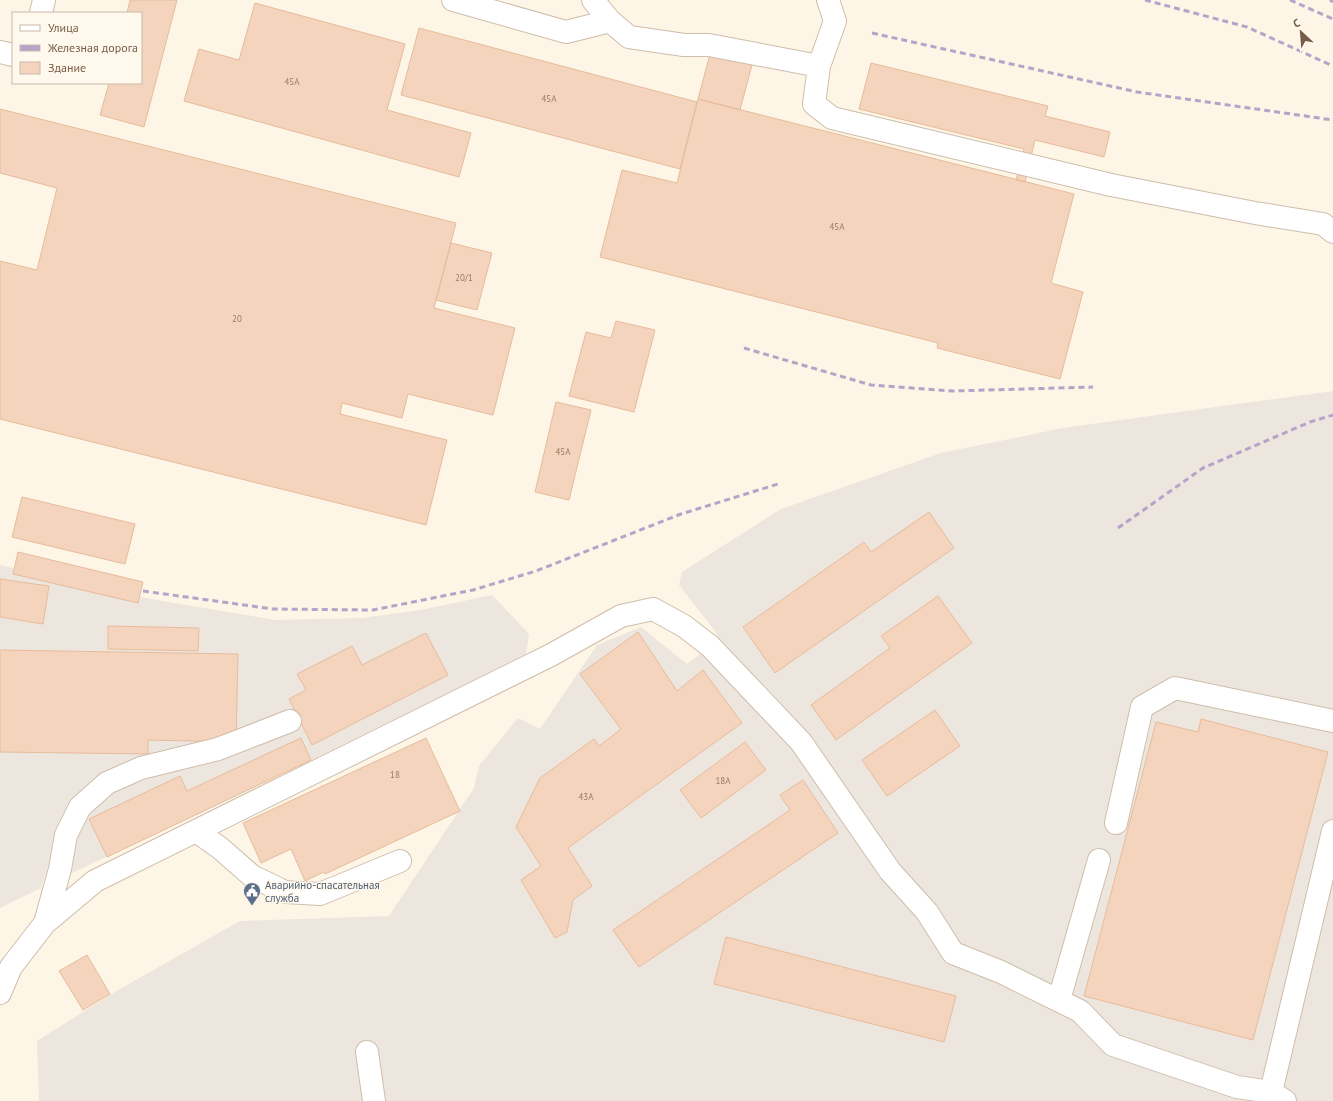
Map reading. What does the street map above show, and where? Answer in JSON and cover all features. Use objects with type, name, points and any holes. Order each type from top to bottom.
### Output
[{"type":"lane","points":[[40,12],[44,0]]},
{"type":"lane","points":[[453,0],[566,32],[610,21]]},
{"type":"lane","points":[[594,0],[610,21],[629,37],[684,45],[709,45],[819,66]]},
{"type":"lane","points":[[828,0],[835,21],[819,66],[814,104],[832,118],[1111,185],[1255,213],[1323,224],[1333,232]]},
{"type":"lane","points":[[0,52],[12,55]]},
{"type":"lane","points":[[0,993],[11,967],[45,923],[95,881],[551,655],[621,616],[653,609],[684,626],[710,646],[801,742],[890,871],[927,912],[953,953],[1001,972],[1080,1011],[1113,1045],[1237,1087],[1278,1097],[1333,831]]},
{"type":"lane","points":[[1116,823],[1142,707],[1175,688],[1333,721]]},
{"type":"lane","points":[[45,923],[60,869],[66,835],[80,807],[107,783],[142,768],[218,749],[290,721]]},
{"type":"lane","points":[[196,831],[220,848],[252,876],[285,892],[320,894],[400,861]]},
{"type":"lane","points":[[1059,1000],[1099,860]]},
{"type":"lane","points":[[367,1052],[374,1101]]},
{"type":"shaded area","points":[[1333,391],[1333,1101],[39,1101],[37,1041],[113,993],[240,921],[389,916],[474,788],[479,766],[518,718],[540,729],[597,645],[641,627],[687,664],[719,639],[715,631],[679,585],[682,572],[781,509],[941,453],[1063,428]]},
{"type":"shaded area","points":[[0,565],[139,597],[275,620],[362,618],[421,610],[492,595],[529,634],[526,654],[311,760],[72,873],[48,866],[41,888],[0,908]]},
{"type":"building","points":[[130,0],[177,0],[144,127],[100,115],[109,84],[142,84],[142,12],[127,12]]},
{"type":"building","points":[[255,3],[405,44],[387,110],[471,133],[459,177],[184,101],[199,49],[239,60]]},
{"type":"building","points":[[419,28],[697,102],[680,169],[401,95]]},
{"type":"building","points":[[710,54],[752,65],[740,110],[698,99]]},
{"type":"building","points":[[871,63],[1048,106],[1045,116],[1110,132],[1104,157],[1035,140],[1025,182],[1016,180],[1024,149],[859,109]]},
{"type":"building","points":[[698,99],[1074,194],[1051,283],[1083,292],[1060,379],[937,348],[938,343],[600,257],[622,170],[677,183]]},
{"type":"building","points":[[0,109],[456,223],[434,308],[515,328],[493,415],[408,394],[402,418],[342,403],[340,414],[447,440],[426,525],[0,419],[0,261],[37,270],[57,188],[0,173]]},
{"type":"building","points":[[451,243],[492,253],[477,310],[436,300]]},
{"type":"building","points":[[616,321],[655,330],[634,412],[569,396],[586,332],[611,338]]},
{"type":"building","points":[[556,402],[591,410],[569,500],[535,492]]},
{"type":"building","points":[[22,497],[135,524],[125,564],[12,537]]},
{"type":"building","points":[[929,512],[954,548],[775,673],[743,627],[864,542],[871,552]]},
{"type":"building","points":[[18,552],[143,582],[138,603],[13,574]]},
{"type":"building","points":[[0,579],[49,586],[43,624],[0,617]]},
{"type":"building","points":[[938,596],[972,643],[836,740],[811,705],[890,648],[881,636]]},
{"type":"building","points":[[108,626],[199,628],[198,651],[108,649]]},
{"type":"building","points":[[638,632],[677,691],[703,670],[742,723],[568,848],[592,886],[573,900],[567,932],[555,938],[521,880],[541,866],[516,827],[540,778],[594,739],[599,746],[621,729],[580,674]]},
{"type":"building","points":[[426,633],[448,675],[312,745],[289,699],[306,690],[297,674],[352,646],[362,665]]},
{"type":"building","points":[[0,650],[238,654],[236,742],[148,740],[148,754],[0,752]]},
{"type":"building","points":[[935,710],[960,746],[887,796],[862,760]]},
{"type":"building","points":[[1201,719],[1328,752],[1253,1040],[1084,996],[1156,722],[1198,732]]},
{"type":"building","points":[[301,738],[311,760],[107,857],[89,819],[180,776],[187,791]]},
{"type":"building","points":[[426,738],[460,811],[325,874],[324,872],[305,881],[291,849],[261,863],[243,823]]},
{"type":"building","points":[[745,742],[766,770],[701,818],[680,790]]},
{"type":"building","points":[[803,780],[838,833],[639,967],[613,930],[790,810],[780,795]]},
{"type":"building","points":[[726,937],[956,996],[944,1042],[714,984]]},
{"type":"building","points":[[87,955],[110,994],[83,1010],[59,971]]},
{"type":"railway","points":[[1145,0],[1247,27],[1333,66]]},
{"type":"railway","points":[[1290,0],[1333,19]]},
{"type":"railway","points":[[872,33],[1137,92],[1333,120]]},
{"type":"railway","points":[[744,348],[871,385],[953,391],[1093,387]]},
{"type":"railway","points":[[1118,528],[1203,468],[1310,422],[1333,415]]},
{"type":"railway","points":[[143,591],[273,609],[373,610],[473,590],[536,571],[681,514],[778,484]]},
{"type":"place","name":"Аварийно-спасательная служба","points":[[252,906]]}]
